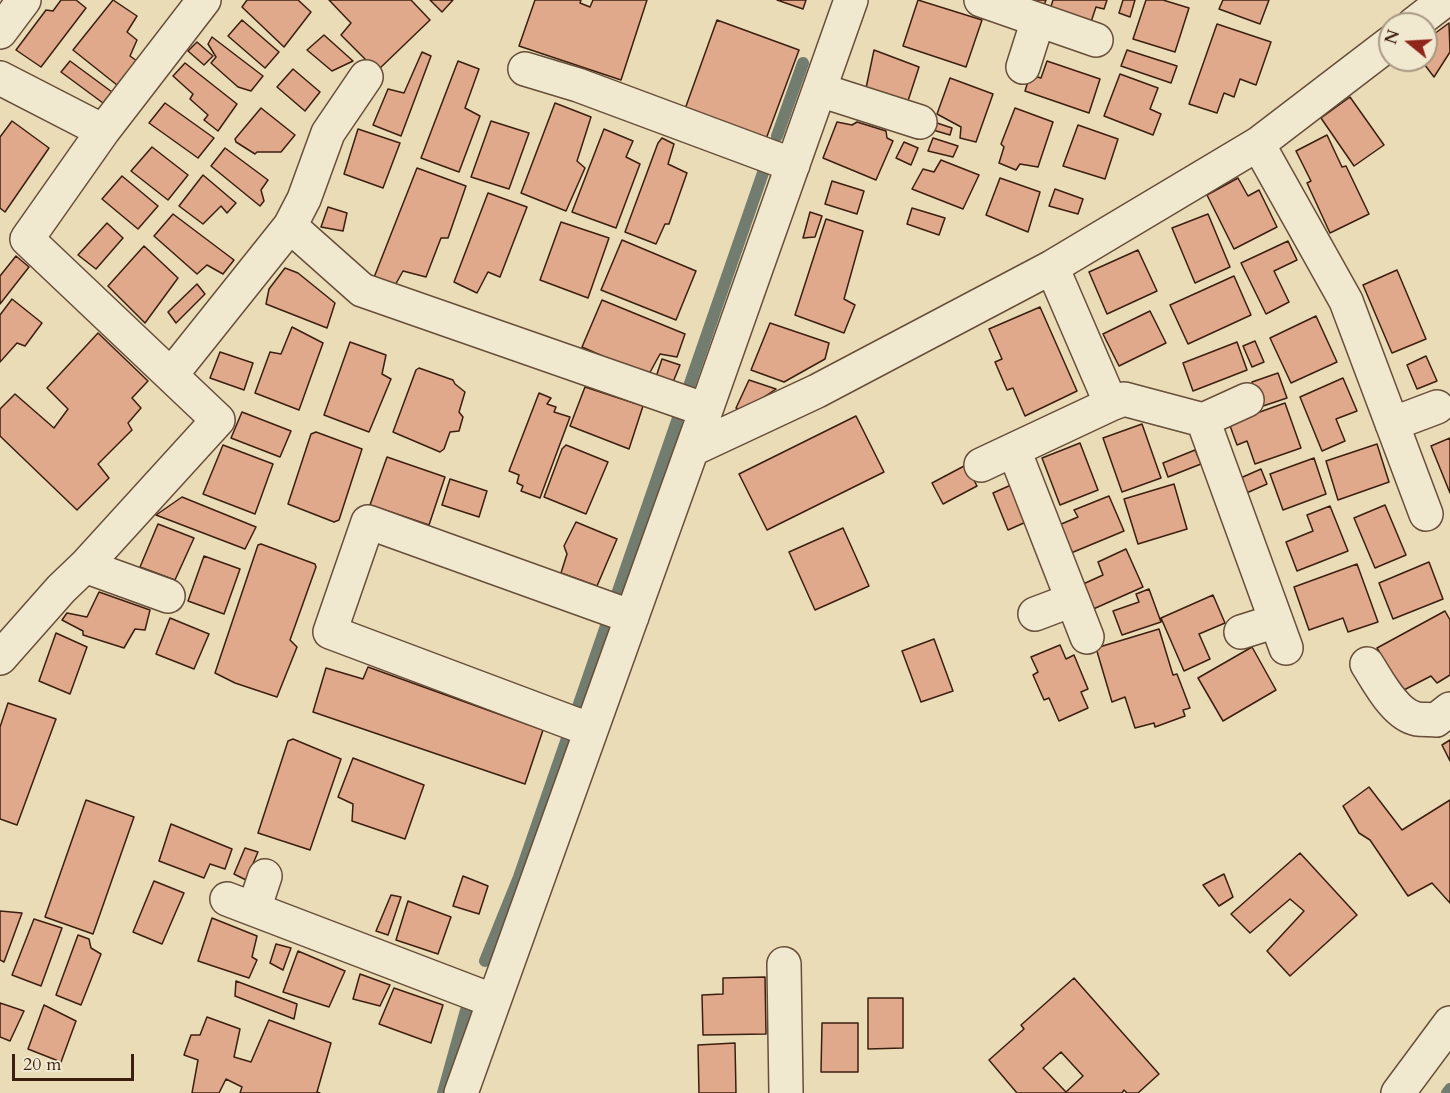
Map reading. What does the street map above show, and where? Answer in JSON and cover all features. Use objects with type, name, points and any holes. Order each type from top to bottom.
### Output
[{"type":"street","points":[[0,32],[24,0]]},
{"type":"street","points":[[0,658],[218,420],[27,239],[103,132],[204,0]]},
{"type":"street","points":[[461,1093],[478,995],[591,730],[851,0]]},
{"type":"street","points":[[981,0],[1096,40]]},
{"type":"street","points":[[1430,12],[1445,0]]},
{"type":"street","points":[[1023,67],[1038,20]]},
{"type":"street","points":[[693,448],[817,391],[1052,267],[1258,144],[1378,52]]},
{"type":"street","points":[[525,69],[578,85],[793,165]]},
{"type":"street","points":[[171,375],[290,226],[304,198],[328,133],[366,77]]},
{"type":"street","points":[[0,78],[103,132]]},
{"type":"street","points":[[820,90],[920,122]]},
{"type":"street","points":[[1258,144],[1346,301],[1426,514]]},
{"type":"street","points":[[290,226],[362,290],[706,410]]},
{"type":"street","points":[[1052,267],[1111,404]]},
{"type":"street","points":[[981,465],[1124,399],[1203,420],[1247,400]]},
{"type":"street","points":[[1392,424],[1437,407]]},
{"type":"street","points":[[1203,420],[1281,634],[1241,632]]},
{"type":"street","points":[[1014,450],[1087,637]]},
{"type":"street","points":[[591,730],[330,632],[368,522],[632,617]]},
{"type":"street","points":[[84,567],[168,596]]},
{"type":"street","points":[[1035,614],[1072,600]]},
{"type":"street","points":[[1367,664],[1386,694],[1403,713],[1415,719],[1436,720],[1450,708]]},
{"type":"street","points":[[266,876],[240,904],[478,995]]},
{"type":"street","points":[[784,963],[786,1093]]},
{"type":"street","points":[[1398,1093],[1448,1031]]},
{"type":"building","points":[[61,0],[76,0],[86,8],[41,67],[16,50],[46,10],[53,11]]},
{"type":"building","points":[[113,0],[137,16],[127,32],[137,40],[130,56],[137,61],[117,85],[73,50]]},
{"type":"building","points":[[247,0],[298,0],[311,12],[284,47],[242,7]]},
{"type":"building","points":[[329,0],[411,0],[430,20],[377,71],[341,35],[351,23]]},
{"type":"building","points":[[430,0],[453,0],[442,12]]},
{"type":"building","points":[[535,0],[581,0],[580,3],[590,7],[593,0],[647,0],[621,80],[519,46]]},
{"type":"building","points":[[777,0],[806,0],[803,9]]},
{"type":"building","points":[[918,0],[982,20],[966,67],[903,46]]},
{"type":"building","points":[[1030,0],[1046,0],[1043,8]]},
{"type":"building","points":[[1053,0],[1107,0],[1104,9],[1096,7],[1090,25],[1049,13]]},
{"type":"building","points":[[1123,0],[1135,0],[1130,17],[1119,13]]},
{"type":"building","points":[[1146,0],[1163,0],[1189,8],[1175,52],[1133,39]]},
{"type":"building","points":[[1223,0],[1269,0],[1260,24],[1219,9]]},
{"type":"building","points":[[242,20],[279,52],[265,68],[228,36]]},
{"type":"building","points":[[717,20],[799,50],[766,139],[685,109]]},
{"type":"building","points":[[1449,23],[1450,52],[1438,71],[1438,31]]},
{"type":"building","points":[[1217,24],[1271,42],[1256,85],[1240,79],[1234,97],[1224,93],[1217,113],[1189,104]]},
{"type":"building","points":[[324,35],[353,61],[332,71],[307,50]]},
{"type":"building","points":[[212,37],[263,76],[251,91],[238,87],[211,63],[216,57],[208,44]]},
{"type":"building","points":[[197,42],[213,56],[204,65],[188,51]]},
{"type":"building","points":[[874,50],[919,67],[906,107],[865,93]]},
{"type":"building","points":[[1127,50],[1177,66],[1171,83],[1121,66]]},
{"type":"building","points":[[422,52],[431,56],[401,136],[373,125],[388,89],[404,93]]},
{"type":"building","points":[[70,61],[112,92],[103,103],[61,72]]},
{"type":"building","points":[[458,61],[479,69],[465,108],[480,116],[459,172],[421,158]]},
{"type":"building","points":[[1047,61],[1100,79],[1089,113],[1025,91],[1030,75],[1041,78]]},
{"type":"building","points":[[185,63],[237,104],[218,131],[204,120],[208,115],[190,99],[193,94],[173,76]]},
{"type":"building","points":[[293,69],[320,92],[305,111],[277,87]]},
{"type":"building","points":[[1120,74],[1158,88],[1150,109],[1161,114],[1153,135],[1104,116]]},
{"type":"building","points":[[950,78],[993,94],[976,142],[960,138],[961,127],[937,114]]},
{"type":"building","points":[[1350,97],[1384,145],[1354,166],[1321,118]]},
{"type":"building","points":[[165,103],[214,138],[198,158],[149,123]]},
{"type":"building","points":[[555,103],[591,117],[577,161],[585,168],[566,211],[521,193]]},
{"type":"building","points":[[261,108],[295,135],[281,152],[257,152],[255,154],[236,142],[235,139]]},
{"type":"building","points":[[1015,108],[1053,122],[1038,167],[1020,164],[1016,170],[999,163],[1004,147],[1001,144]]},
{"type":"building","points":[[12,121],[49,148],[5,212],[0,208],[0,137]]},
{"type":"building","points":[[491,121],[529,133],[509,189],[471,177]]},
{"type":"building","points":[[837,122],[852,125],[857,122],[886,131],[887,138],[893,141],[876,180],[823,158]]},
{"type":"building","points":[[934,122],[952,128],[950,135],[933,130]]},
{"type":"building","points":[[1078,125],[1118,139],[1105,179],[1063,166]]},
{"type":"building","points":[[358,129],[400,143],[383,188],[344,174]]},
{"type":"building","points":[[604,129],[633,141],[626,157],[640,164],[616,228],[572,212]]},
{"type":"building","points":[[1327,135],[1342,167],[1346,166],[1369,214],[1330,233],[1307,183],[1311,181],[1296,151]]},
{"type":"building","points":[[662,138],[674,144],[668,164],[687,173],[669,224],[665,224],[656,244],[625,232],[658,143]]},
{"type":"building","points":[[933,138],[958,146],[953,157],[928,151]]},
{"type":"building","points":[[904,142],[918,148],[911,165],[896,158]]},
{"type":"building","points":[[152,147],[188,175],[168,200],[131,171]]},
{"type":"building","points":[[225,148],[268,180],[261,190],[264,201],[260,206],[211,166]]},
{"type":"building","points":[[941,160],[979,175],[963,209],[912,189],[923,169],[934,172]]},
{"type":"building","points":[[417,168],[466,186],[448,238],[441,238],[426,277],[403,271],[393,289],[373,280]]},
{"type":"building","points":[[203,175],[236,203],[227,213],[221,206],[203,224],[179,206]]},
{"type":"building","points":[[122,176],[158,206],[138,229],[102,199]]},
{"type":"building","points":[[1000,178],[1040,192],[1028,232],[986,215]]},
{"type":"building","points":[[1238,178],[1248,196],[1259,190],[1277,227],[1234,249],[1207,195]]},
{"type":"building","points":[[832,181],[864,191],[857,214],[825,204]]},
{"type":"building","points":[[1055,189],[1083,199],[1078,214],[1049,206]]},
{"type":"building","points":[[488,193],[527,207],[500,277],[488,272],[477,293],[454,282]]},
{"type":"building","points":[[328,207],[347,213],[343,231],[321,227]]},
{"type":"building","points":[[912,208],[945,218],[939,235],[907,224]]},
{"type":"building","points":[[810,212],[822,216],[815,237],[803,238]]},
{"type":"building","points":[[173,214],[234,260],[223,274],[207,265],[197,274],[154,236]]},
{"type":"building","points":[[1208,214],[1230,267],[1195,283],[1172,228]]},
{"type":"building","points":[[826,219],[863,231],[844,299],[855,305],[844,333],[795,315]]},
{"type":"building","points":[[561,222],[609,238],[588,298],[540,280]]},
{"type":"building","points":[[107,223],[123,238],[96,269],[78,255]]},
{"type":"building","points":[[622,240],[696,271],[676,320],[601,290]]},
{"type":"building","points":[[1288,241],[1297,260],[1274,271],[1289,302],[1266,314],[1241,263]]},
{"type":"building","points":[[144,246],[178,278],[145,323],[108,286]]},
{"type":"building","points":[[1138,250],[1157,291],[1107,314],[1089,272]]},
{"type":"building","points":[[16,256],[29,267],[0,304],[0,276]]},
{"type":"building","points":[[285,268],[298,273],[335,303],[327,328],[266,304],[269,289]]},
{"type":"building","points":[[1397,270],[1426,339],[1392,353],[1363,285]]},
{"type":"building","points":[[1234,276],[1251,315],[1188,344],[1170,305]]},
{"type":"building","points":[[197,284],[205,294],[176,323],[168,312]]},
{"type":"building","points":[[12,299],[42,323],[25,346],[17,343],[0,362],[0,315]]},
{"type":"building","points":[[602,300],[685,334],[677,357],[660,354],[648,376],[582,347]]},
{"type":"building","points":[[1040,307],[1077,391],[1025,416],[1013,388],[1007,390],[995,362],[1002,359],[989,329]]},
{"type":"building","points":[[1150,311],[1166,343],[1119,366],[1103,334]]},
{"type":"building","points":[[1316,316],[1337,362],[1291,383],[1270,338]]},
{"type":"building","points":[[770,323],[829,343],[825,359],[784,382],[751,370]]},
{"type":"building","points":[[292,327],[323,343],[299,410],[255,393],[270,352],[281,354]]},
{"type":"building","points":[[98,333],[148,381],[132,398],[141,408],[128,423],[132,430],[98,464],[109,478],[77,510],[0,436],[0,409],[15,394],[54,428],[68,409],[47,388]]},
{"type":"building","points":[[1255,341],[1264,362],[1252,367],[1243,346]]},
{"type":"building","points":[[350,342],[386,355],[382,374],[391,379],[369,432],[324,415]]},
{"type":"building","points":[[1237,342],[1247,370],[1193,391],[1183,363]]},
{"type":"building","points":[[220,352],[253,363],[244,390],[210,378]]},
{"type":"building","points":[[1426,356],[1437,381],[1417,389],[1407,365]]},
{"type":"building","points":[[662,359],[680,365],[671,387],[655,380]]},
{"type":"building","points":[[419,368],[453,380],[465,392],[459,412],[463,417],[459,431],[450,432],[444,449],[440,452],[393,432],[416,370]]},
{"type":"building","points":[[1278,373],[1287,398],[1260,407],[1252,382]]},
{"type":"building","points":[[1343,378],[1357,411],[1336,419],[1345,441],[1322,451],[1300,397]]},
{"type":"building","points":[[749,380],[776,389],[743,411],[736,408]]},
{"type":"building","points":[[585,387],[643,406],[629,449],[570,426]]},
{"type":"building","points":[[539,393],[551,398],[547,404],[556,407],[554,412],[570,417],[540,498],[521,491],[523,486],[517,483],[519,475],[509,471]]},
{"type":"building","points":[[1285,403],[1301,448],[1255,464],[1247,441],[1237,445],[1229,423]]},
{"type":"building","points":[[242,412],[291,431],[280,457],[231,438]]},
{"type":"building","points":[[856,416],[884,472],[767,530],[739,474]]},
{"type":"building","points":[[1142,424],[1161,478],[1122,492],[1103,438]]},
{"type":"building","points":[[316,432],[362,449],[339,520],[334,522],[288,504],[311,434]]},
{"type":"building","points":[[1450,438],[1450,493],[1431,446]]},
{"type":"building","points":[[1080,443],[1098,490],[1060,505],[1042,458]]},
{"type":"building","points":[[1377,444],[1389,482],[1338,500],[1326,461]]},
{"type":"building","points":[[223,445],[273,464],[255,514],[203,494]]},
{"type":"building","points":[[566,445],[608,462],[586,514],[544,497],[562,449]]},
{"type":"building","points":[[1195,450],[1201,464],[1168,477],[1163,463]]},
{"type":"building","points":[[387,457],[445,477],[429,525],[370,505]]},
{"type":"building","points":[[1314,458],[1326,494],[1283,510],[1270,474]]},
{"type":"building","points":[[966,465],[977,486],[943,504],[932,483]]},
{"type":"building","points":[[1261,469],[1267,484],[1242,495],[1236,480]]},
{"type":"building","points":[[450,479],[487,491],[479,517],[442,505]]},
{"type":"building","points":[[1174,484],[1187,529],[1138,544],[1124,499]]},
{"type":"building","points":[[1011,485],[1026,522],[1008,530],[993,493]]},
{"type":"building","points":[[1109,496],[1124,531],[1071,553],[1059,525],[1078,517],[1074,510]]},
{"type":"building","points":[[182,497],[256,527],[245,549],[156,515]]},
{"type":"building","points":[[1385,505],[1406,555],[1375,568],[1354,518]]},
{"type":"building","points":[[1330,506],[1348,551],[1297,571],[1286,542],[1313,531],[1307,515]]},
{"type":"building","points":[[576,522],[617,539],[597,586],[561,573],[567,554],[564,546]]},
{"type":"building","points":[[158,524],[194,538],[175,580],[140,567]]},
{"type":"building","points":[[843,528],[869,586],[815,610],[789,552]]},
{"type":"building","points":[[261,544],[315,564],[316,567],[290,640],[297,647],[277,697],[235,683],[215,673],[258,545]]},
{"type":"building","points":[[1126,549],[1143,587],[1091,610],[1081,585],[1103,575],[1098,562]]},
{"type":"building","points":[[204,556],[240,569],[224,614],[188,601]]},
{"type":"building","points":[[1429,562],[1443,599],[1393,619],[1379,583]]},
{"type":"building","points":[[1357,564],[1378,622],[1348,632],[1343,618],[1309,630],[1294,587]]},
{"type":"building","points":[[1149,589],[1161,622],[1122,635],[1113,611],[1139,602],[1136,594]]},
{"type":"building","points":[[99,592],[150,610],[145,630],[135,629],[124,648],[83,635],[83,631],[62,620],[67,613],[87,617]]},
{"type":"building","points":[[1213,595],[1225,623],[1199,634],[1210,659],[1184,671],[1161,618]]},
{"type":"building","points":[[1445,611],[1450,620],[1450,675],[1437,683],[1431,676],[1402,691],[1377,648]]},
{"type":"building","points":[[170,618],[209,634],[194,669],[156,654]]},
{"type":"building","points":[[1159,629],[1173,675],[1177,674],[1190,708],[1183,710],[1185,716],[1155,727],[1154,723],[1135,728],[1125,697],[1112,702],[1096,648]]},
{"type":"building","points":[[56,633],[87,647],[70,694],[39,681]]},
{"type":"building","points":[[934,639],[953,691],[921,702],[902,651]]},
{"type":"building","points":[[1060,645],[1066,659],[1074,655],[1088,689],[1081,692],[1088,708],[1059,721],[1049,698],[1044,700],[1033,675],[1038,672],[1031,657]]},
{"type":"building","points":[[1252,647],[1276,690],[1223,721],[1198,678]]},
{"type":"building","points":[[368,667],[543,730],[525,784],[313,712],[326,668],[363,679]]},
{"type":"building","points":[[8,703],[56,719],[17,825],[0,819],[0,727]]},
{"type":"building","points":[[293,739],[341,759],[310,850],[258,833],[288,741]]},
{"type":"building","points":[[1450,740],[1450,761],[1442,745]]},
{"type":"building","points":[[353,758],[424,785],[405,839],[352,821],[353,804],[338,797]]},
{"type":"building","points":[[1369,787],[1402,830],[1450,800],[1450,903],[1432,883],[1408,896],[1370,840],[1359,833],[1343,806]]},
{"type":"building","points":[[86,800],[134,817],[93,934],[45,917]]},
{"type":"building","points":[[171,824],[232,849],[225,869],[210,864],[204,878],[159,861]]},
{"type":"building","points":[[245,848],[258,852],[246,880],[234,874]]},
{"type":"building","points":[[1300,853],[1357,915],[1290,976],[1267,951],[1304,911],[1290,899],[1250,933],[1231,914]]},
{"type":"building","points":[[1224,874],[1233,897],[1219,906],[1203,885]]},
{"type":"building","points":[[463,876],[488,886],[479,914],[453,906]]},
{"type":"building","points":[[154,881],[184,893],[162,944],[133,932]]},
{"type":"building","points":[[391,895],[401,897],[388,935],[376,931]]},
{"type":"building","points":[[408,901],[451,917],[438,954],[396,940]]},
{"type":"building","points":[[0,911],[22,913],[4,962],[0,960]]},
{"type":"building","points":[[212,918],[257,936],[252,957],[257,960],[249,978],[198,961]]},
{"type":"building","points":[[34,919],[62,928],[41,986],[12,975]]},
{"type":"building","points":[[78,935],[89,939],[91,948],[101,954],[81,1005],[56,995]]},
{"type":"building","points":[[276,944],[291,948],[283,970],[270,963]]},
{"type":"building","points":[[298,951],[345,971],[329,1007],[283,992]]},
{"type":"building","points":[[360,974],[390,985],[380,1006],[353,999]]},
{"type":"building","points":[[765,977],[766,1034],[703,1035],[702,995],[723,994],[723,978]]},
{"type":"building","points":[[1074,978],[1159,1074],[1138,1093],[1127,1093],[1124,1090],[1122,1093],[1017,1093],[989,1060],[1024,1029],[1021,1025]],"holes":[[[1061,1052],[1083,1076],[1066,1092],[1043,1068]]]},
{"type":"building","points":[[236,981],[297,1004],[294,1019],[235,996]]},
{"type":"building","points":[[394,988],[443,1005],[431,1043],[379,1024]]},
{"type":"building","points":[[868,998],[903,998],[903,1048],[868,1049]]},
{"type":"building","points":[[0,1003],[24,1011],[10,1041],[0,1037]]},
{"type":"building","points":[[44,1005],[76,1021],[61,1062],[28,1049]]},
{"type":"building","points":[[207,1017],[240,1029],[234,1057],[251,1062],[269,1020],[331,1043],[317,1092],[320,1093],[240,1093],[242,1087],[226,1079],[219,1093],[192,1093],[198,1060],[184,1055],[191,1035],[200,1035]]},
{"type":"building","points":[[822,1023],[858,1023],[858,1072],[821,1072]]},
{"type":"building","points":[[735,1043],[736,1093],[699,1093],[698,1045]]},
{"type":"waterway","points":[[777,136],[803,63]]},
{"type":"waterway","points":[[485,961],[519,877],[765,167]]},
{"type":"waterway","points":[[443,1093],[466,1010]]},
{"type":"waterway","points":[[1447,1093],[1450,1089]]}]
